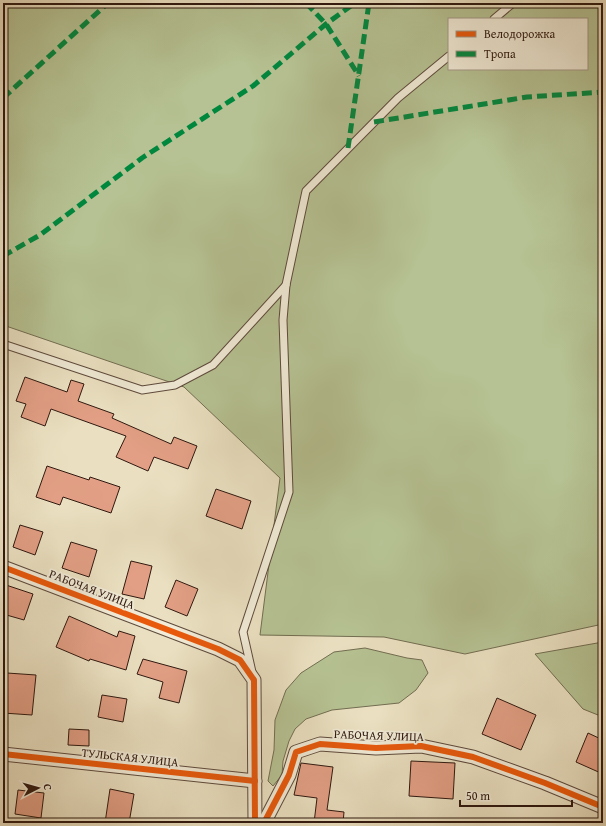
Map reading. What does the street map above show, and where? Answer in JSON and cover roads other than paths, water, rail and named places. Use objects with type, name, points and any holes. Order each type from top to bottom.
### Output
[{"type":"street","name":"РАБОЧАЯ УЛИЦА","points":[[3,567],[218,649],[240,660],[254,680]]},
{"type":"street","points":[[254,680],[255,823]]},
{"type":"street","name":"РАБОЧАЯ УЛИЦА","points":[[264,823],[290,775],[296,752],[320,744],[376,748],[421,746],[473,757],[545,783],[603,807]]},
{"type":"street","name":"ТУЛЬСКАЯ УЛИЦА","points":[[3,754],[255,782]]},
{"type":"lane","points":[[495,18],[513,3]]},
{"type":"lane","points":[[254,680],[243,632],[289,492],[283,320],[286,285],[306,190],[398,98],[448,57]]},
{"type":"lane","points":[[3,344],[142,390],[175,385],[213,364],[286,285]]}]
